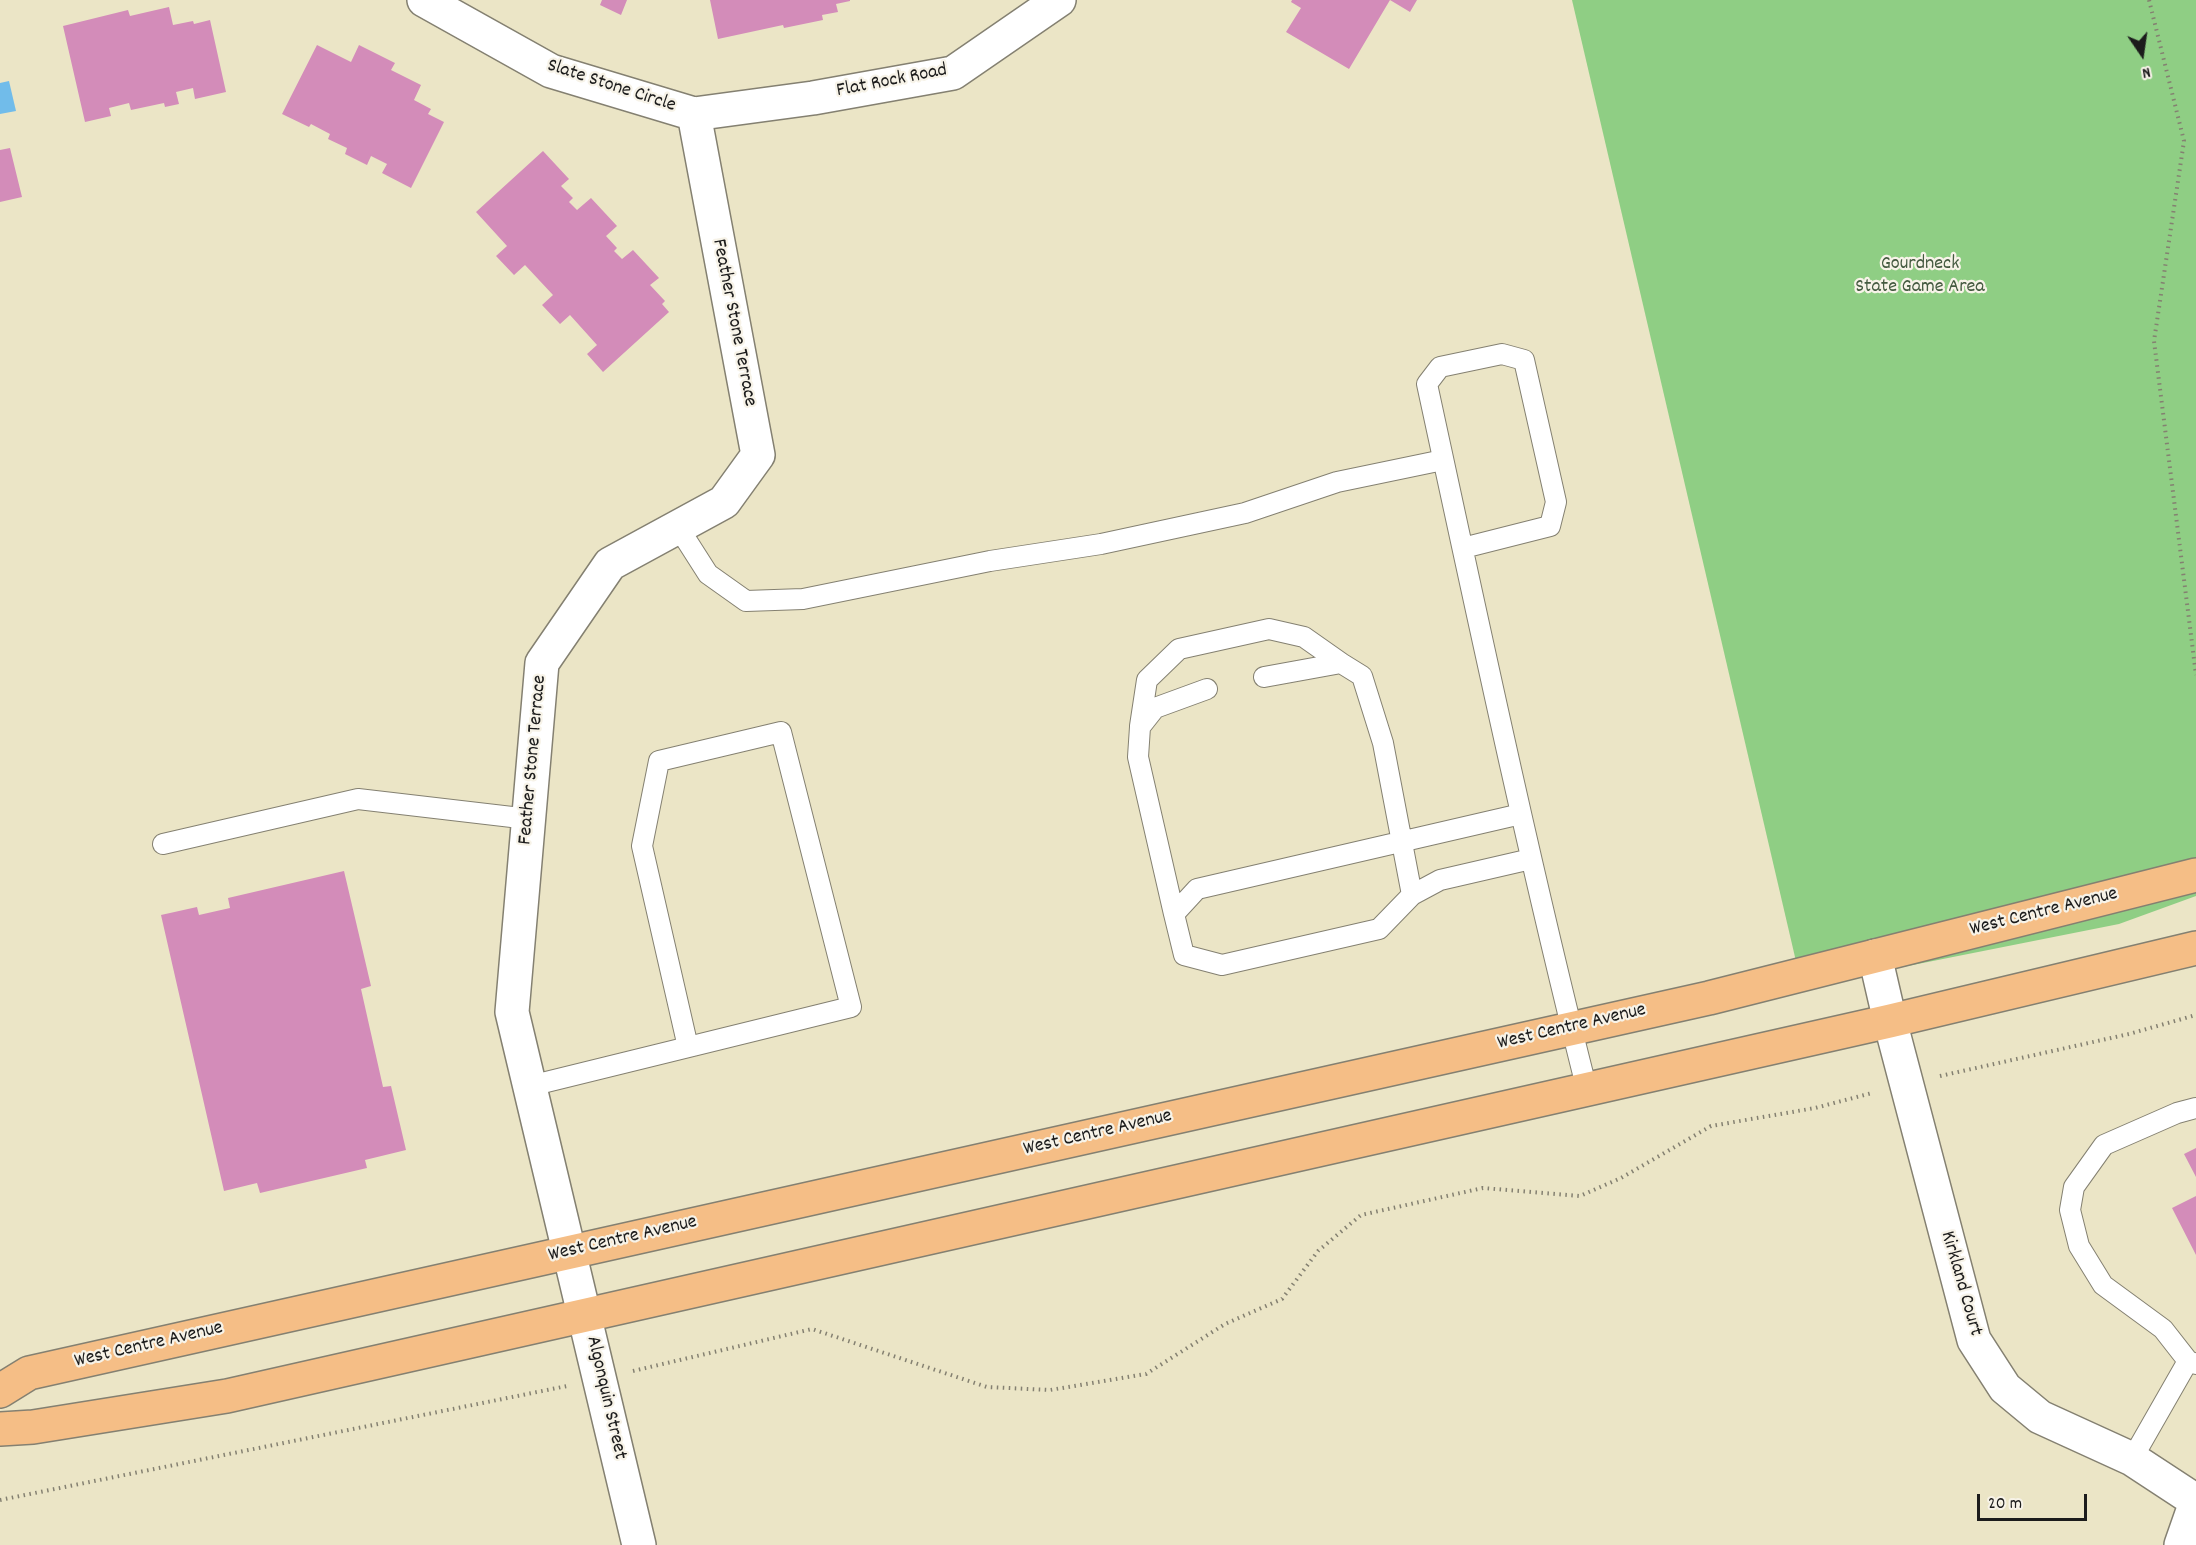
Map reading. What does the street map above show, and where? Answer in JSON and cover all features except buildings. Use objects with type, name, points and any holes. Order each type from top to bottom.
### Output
[{"type":"main road","name":"West Centre Avenue","points":[[0,1391],[29,1373],[1709,998],[2196,875]]},
{"type":"main road","points":[[0,1429],[33,1427],[227,1396],[1587,1090],[2196,948]]},
{"type":"street","name":"Slate Stone Circle","points":[[424,0],[551,71],[694,114],[813,98]]},
{"type":"street","name":"Flat Rock Road","points":[[813,98],[953,73],[1059,0]]},
{"type":"street","name":"Feather Stone Terrace","points":[[571,1252],[512,1012],[542,663],[610,564],[724,502],[758,455],[694,114]]},
{"type":"street","name":"Kirkland Court","points":[[1875,956],[1906,1084],[1974,1340],[2005,1388],[2040,1417],[2132,1459],[2196,1502],[2181,1545]]},
{"type":"street","name":"Algonquin Street","points":[[571,1252],[639,1545]]},
{"type":"lane","points":[[1463,548],[1550,526],[1556,502],[1524,360],[1502,354],[1440,367],[1427,384],[1531,859],[1587,1090]]},
{"type":"lane","points":[[678,527],[708,574],[746,601],[803,599],[990,561],[1101,544],[1234,516],[1337,482],[1443,460]]},
{"type":"lane","points":[[1412,895],[1383,743],[1362,676],[1304,637],[1269,629],[1179,649],[1147,681],[1138,757],[1184,956],[1222,965],[1379,929],[1412,895],[1440,880],[1531,859]]},
{"type":"lane","points":[[1263,677],[1341,663]]},
{"type":"lane","points":[[1140,727],[1155,708],[1207,689]]},
{"type":"lane","points":[[530,1086],[851,1007],[781,732],[659,761],[642,846],[688,1047]]},
{"type":"lane","points":[[163,844],[358,799],[529,819]]},
{"type":"lane","points":[[1174,914],[1197,890],[1521,814]]},
{"type":"lane","points":[[2132,1459],[2192,1362],[2163,1329],[2103,1285],[2079,1246],[2070,1210],[2074,1187],[2104,1145],[2177,1113],[2196,1108]]},
{"type":"path","points":[[2149,0],[2184,141],[2154,341],[2196,675]]},
{"type":"path","points":[[0,1500],[601,1379],[812,1329],[987,1387],[1050,1390],[1146,1374],[1225,1324],[1282,1299],[1318,1251],[1361,1215],[1483,1188],[1580,1196],[1621,1178],[1711,1126],[1815,1108],[1906,1084],[2129,1034],[2196,1015]]},
{"type":"green space","name":"Gourdneck State Game Area","points":[[1572,0],[2196,0],[2196,896],[2119,924],[1802,987]]},
{"type":"water","points":[[9,81],[16,111],[0,114],[0,83]]}]
